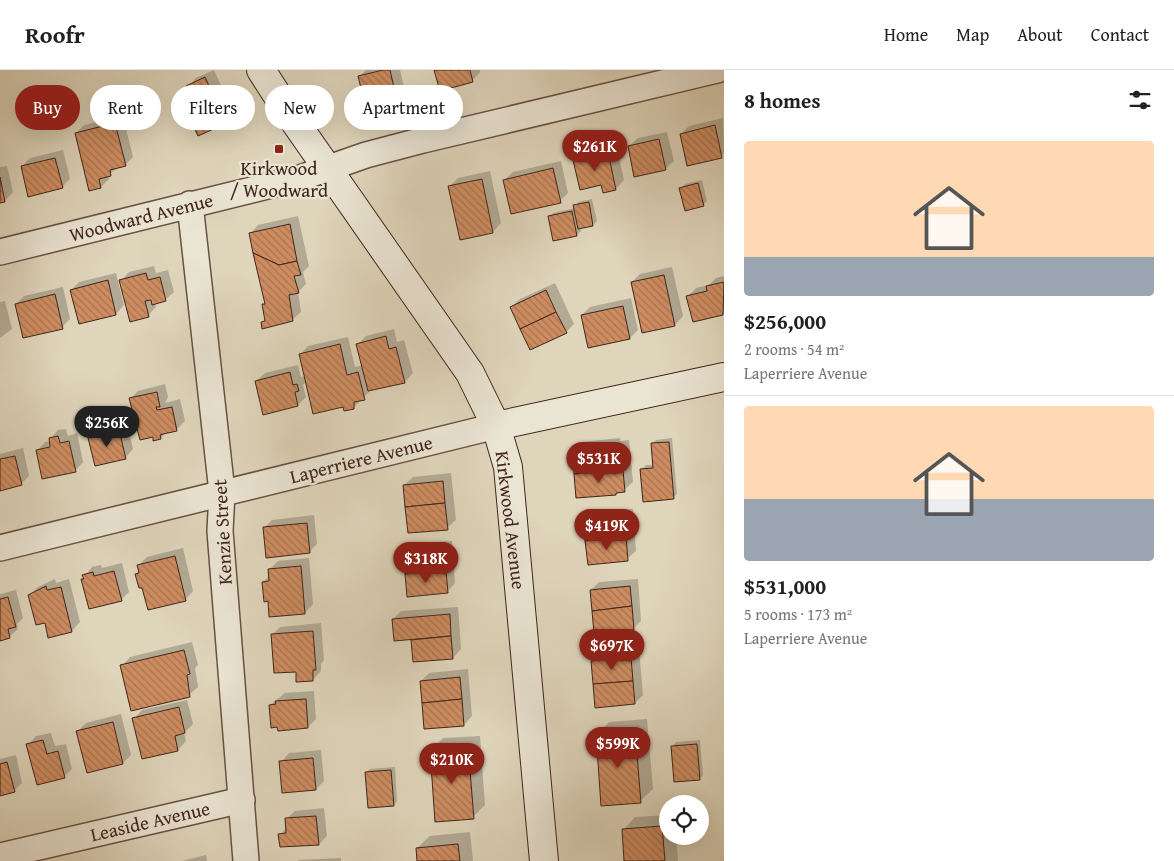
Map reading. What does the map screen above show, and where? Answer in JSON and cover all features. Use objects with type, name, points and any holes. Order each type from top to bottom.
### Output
[{"type":"main road","name":"Kirkwood Avenue","points":[[261,70],[288,112],[330,169],[470,373],[496,426],[508,467],[544,861]]},
{"type":"main road","name":"Laperriere Avenue","points":[[496,426],[724,377]]},
{"type":"street","name":"Woodward Avenue","points":[[0,252],[190,204],[238,194],[330,169],[366,155],[423,140],[717,70]]},
{"type":"street","name":"Kenzie Street","points":[[190,204],[222,492],[220,531],[246,861]]},
{"type":"street","name":"Laperriere Avenue","points":[[0,548],[496,426]]},
{"type":"street","name":"Leaside Avenue","points":[[0,856],[242,800]]},
{"type":"building","points":[[390,70],[393,85],[360,85],[358,76]]},
{"type":"building","points":[[434,70],[470,70],[473,82],[462,85],[438,85]]},
{"type":"building","points":[[205,77],[209,85],[188,85]]},
{"type":"building","points":[[715,125],[722,158],[687,166],[680,134]]},
{"type":"building","points":[[90,129],[117,130],[126,166],[110,170],[111,176],[99,179],[101,188],[89,191],[75,133]]},
{"type":"building","points":[[195,130],[211,130],[198,136]]},
{"type":"building","points":[[659,139],[666,170],[634,177],[628,146]]},
{"type":"building","points":[[608,152],[616,190],[603,193],[601,185],[580,190],[573,160]]},
{"type":"building","points":[[55,158],[63,188],[28,197],[21,166]]},
{"type":"building","points":[[553,168],[561,203],[511,214],[503,180]]},
{"type":"building","points":[[0,177],[5,202],[0,203]]},
{"type":"building","points":[[482,179],[493,233],[460,240],[448,186]]},
{"type":"building","points":[[698,183],[704,206],[685,211],[679,188]]},
{"type":"building","points":[[589,202],[593,226],[578,229],[573,205]]},
{"type":"building","points":[[572,211],[577,236],[553,241],[548,216]]},
{"type":"building","points":[[290,224],[297,261],[279,265],[253,253],[249,233]]},
{"type":"building","points":[[253,253],[279,265],[297,261],[301,275],[294,276],[299,293],[289,295],[293,321],[262,329],[261,322],[265,321],[262,304],[265,304]]},
{"type":"building","points":[[146,273],[148,280],[160,277],[166,301],[152,305],[151,300],[145,301],[149,317],[130,322],[119,280]]},
{"type":"building","points":[[664,275],[675,326],[642,333],[631,282]]},
{"type":"building","points":[[108,280],[116,315],[79,324],[70,290]]},
{"type":"building","points":[[724,282],[723,315],[693,322],[686,296],[707,291],[706,286]]},
{"type":"building","points":[[546,290],[556,312],[520,329],[510,307]]},
{"type":"building","points":[[55,294],[63,329],[23,338],[15,304]]},
{"type":"building","points":[[623,306],[630,339],[588,348],[581,315]]},
{"type":"building","points":[[556,312],[567,333],[530,350],[520,329]]},
{"type":"building","points":[[386,336],[389,349],[396,347],[405,383],[368,391],[356,344]]},
{"type":"building","points":[[340,344],[347,375],[358,372],[365,400],[354,402],[354,409],[344,411],[343,407],[313,414],[299,354]]},
{"type":"building","points":[[290,372],[293,385],[297,384],[299,391],[295,392],[298,406],[263,415],[255,381]]},
{"type":"building","points":[[157,392],[160,407],[156,407],[157,410],[172,407],[177,431],[160,435],[161,439],[153,441],[153,437],[140,440],[129,398]]},
{"type":"building","points":[[119,430],[126,459],[95,466],[88,438]]},
{"type":"building","points":[[58,436],[60,443],[69,441],[76,472],[42,479],[36,450],[50,447],[49,438]]},
{"type":"building","points":[[669,442],[674,499],[643,502],[640,469],[653,468],[651,443]]},
{"type":"building","points":[[613,446],[613,448],[621,448],[623,470],[574,474],[572,450]]},
{"type":"building","points":[[15,456],[22,485],[0,491],[0,459]]},
{"type":"building","points":[[623,470],[625,492],[616,493],[616,495],[576,498],[574,474]]},
{"type":"building","points":[[443,481],[445,503],[405,507],[403,485]]},
{"type":"building","points":[[445,503],[448,530],[408,533],[405,507]]},
{"type":"building","points":[[625,517],[626,536],[585,541],[584,521]]},
{"type":"building","points":[[307,523],[310,553],[266,558],[263,527]]},
{"type":"building","points":[[626,536],[628,561],[588,565],[585,541]]},
{"type":"building","points":[[444,549],[446,571],[405,574],[403,552]]},
{"type":"building","points":[[175,556],[186,601],[148,610],[142,588],[139,588],[135,574],[139,573],[137,565]]},
{"type":"building","points":[[301,566],[305,614],[269,617],[268,601],[264,602],[262,582],[269,581],[268,569]]},
{"type":"building","points":[[114,571],[122,601],[89,609],[81,579],[84,579],[82,575],[93,572],[94,576]]},
{"type":"building","points":[[446,571],[448,593],[407,597],[405,574]]},
{"type":"building","points":[[46,586],[47,590],[61,587],[72,632],[48,638],[45,623],[36,625],[28,595]]},
{"type":"building","points":[[630,586],[632,606],[592,611],[590,590]]},
{"type":"building","points":[[8,597],[16,627],[8,629],[10,638],[0,641],[0,599]]},
{"type":"building","points":[[632,606],[634,630],[594,634],[592,611]]},
{"type":"building","points":[[450,614],[451,636],[394,641],[392,619]]},
{"type":"building","points":[[313,631],[316,670],[313,670],[313,681],[296,682],[296,672],[274,673],[271,634]]},
{"type":"building","points":[[451,636],[453,659],[413,662],[411,640]]},
{"type":"building","points":[[184,650],[190,674],[187,675],[190,697],[131,711],[120,665]]},
{"type":"building","points":[[631,657],[633,681],[593,684],[591,661]]},
{"type":"building","points":[[460,677],[462,699],[422,703],[420,681]]},
{"type":"building","points":[[633,681],[635,704],[595,708],[593,684]]},
{"type":"building","points":[[306,699],[308,728],[278,731],[277,727],[271,728],[269,705],[276,704],[275,701]]},
{"type":"building","points":[[462,699],[464,726],[424,729],[422,703]]},
{"type":"building","points":[[179,707],[185,733],[175,736],[178,751],[142,759],[132,718]]},
{"type":"building","points":[[113,722],[123,764],[87,773],[76,731]]},
{"type":"building","points":[[635,731],[641,803],[601,806],[596,734]]},
{"type":"building","points":[[43,740],[47,754],[58,751],[65,778],[37,785],[26,744]]},
{"type":"building","points":[[697,744],[700,780],[674,782],[671,746]]},
{"type":"building","points":[[468,747],[474,819],[435,822],[430,750]]},
{"type":"building","points":[[313,758],[316,790],[282,793],[279,761]]},
{"type":"building","points":[[7,762],[15,792],[0,796],[0,764]]},
{"type":"building","points":[[391,770],[394,806],[368,808],[365,772]]},
{"type":"building","points":[[316,816],[319,845],[280,847],[278,834],[286,833],[285,818]]},
{"type":"building","points":[[659,826],[659,845],[664,845],[665,861],[624,861],[622,829]]},
{"type":"building","points":[[458,844],[460,861],[417,861],[416,848]]},
{"type":"place","name":"Kirkwood / Woodward","points":[[279,149]]}]
